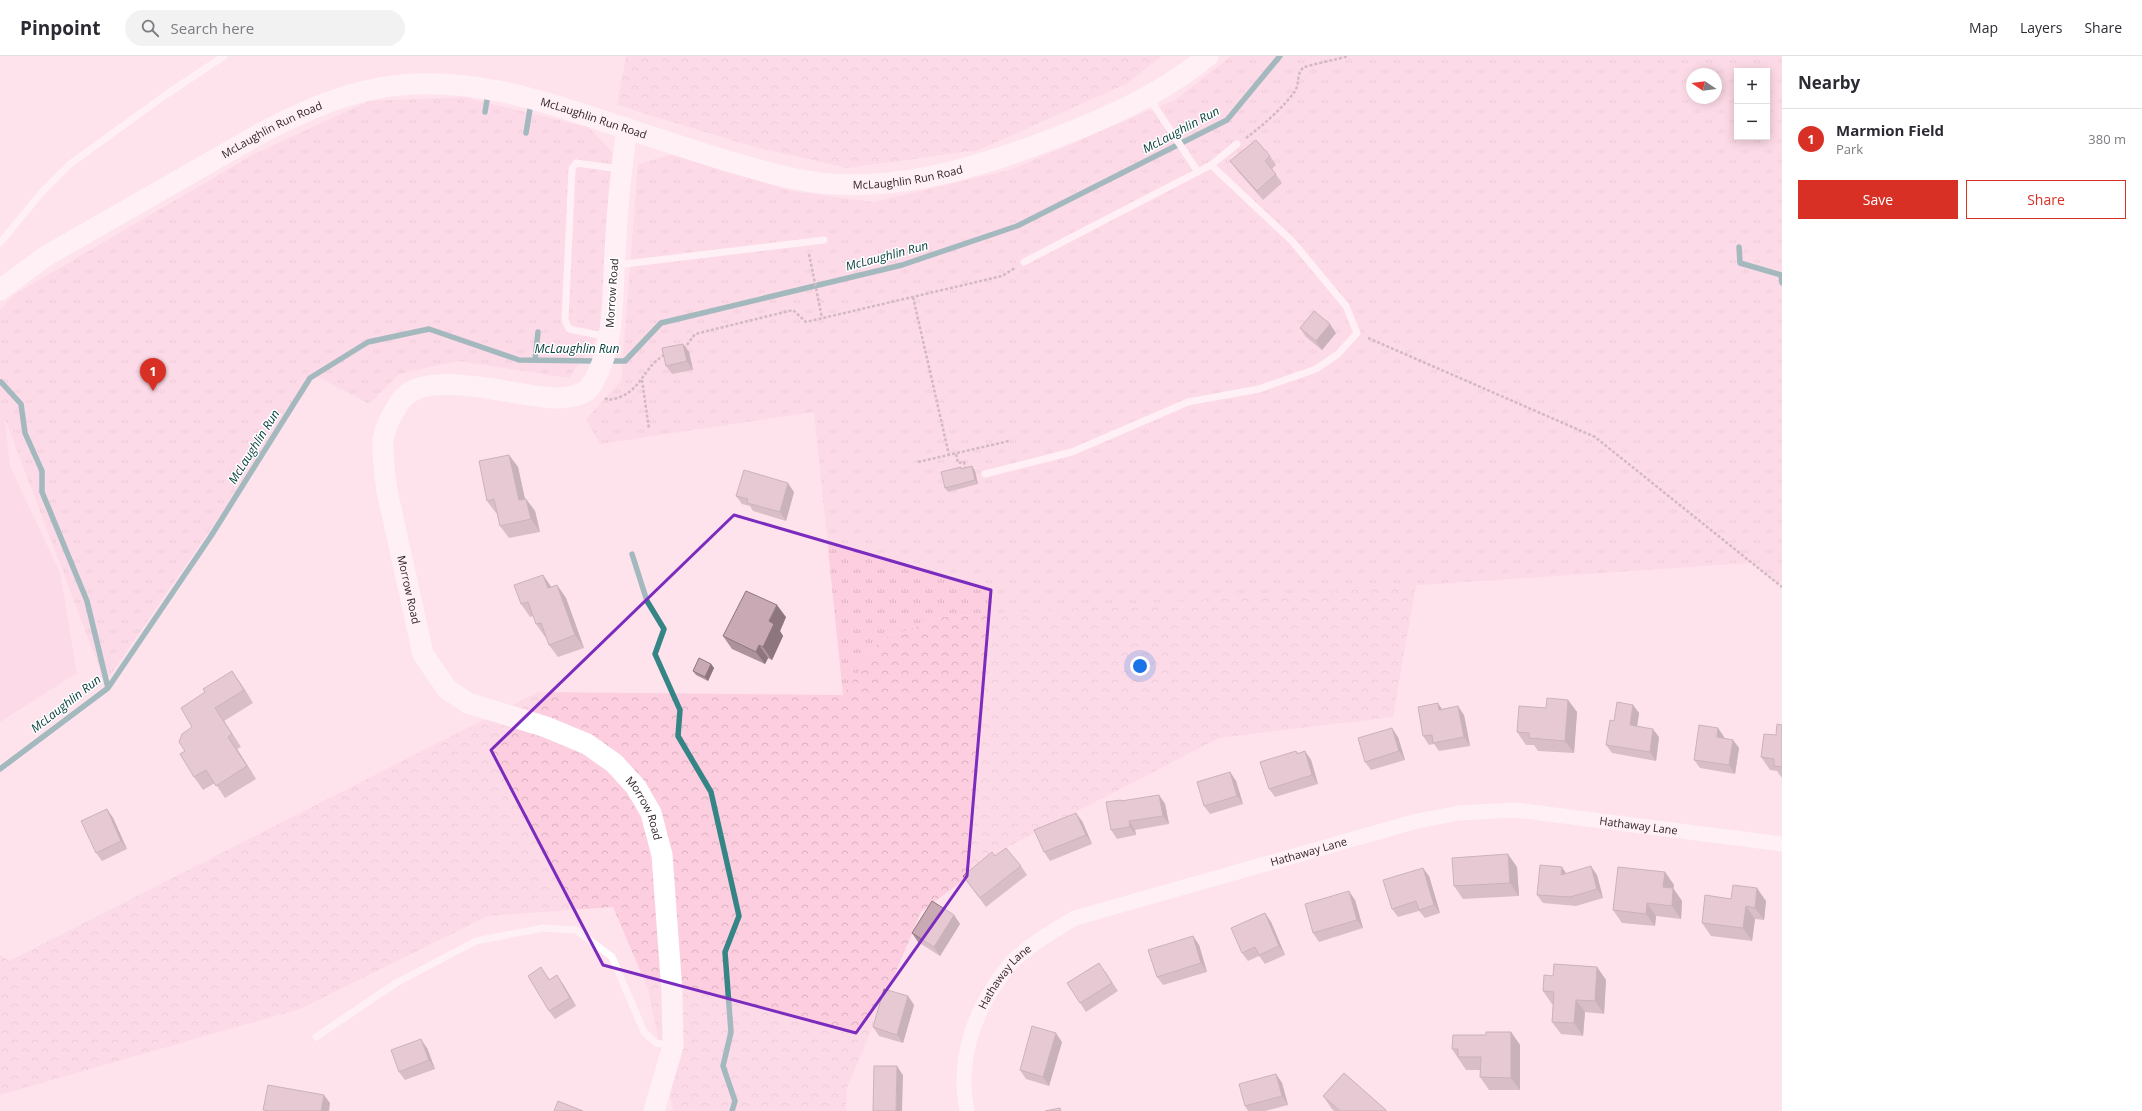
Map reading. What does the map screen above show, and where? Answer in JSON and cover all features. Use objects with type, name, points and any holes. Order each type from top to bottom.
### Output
[{"type":"main road","name":"McLaughlin Run Road","points":[[0,290],[46,256],[263,132],[300,113],[353,94],[405,85],[436,83],[473,86],[534,98],[741,164],[799,179],[829,183],[880,183],[945,174],[993,160],[1073,131],[1107,117],[1148,96],[1173,81],[1208,56]]},
{"type":"main road","name":"Morrow Road","points":[[627,128],[621,169],[607,343],[601,365],[592,383],[572,397],[551,398],[454,384],[433,385],[411,392],[403,397],[388,420],[383,440],[387,491],[423,654],[447,689],[468,703],[546,727],[587,744],[614,763],[636,787],[651,813],[662,855],[672,992],[673,1046],[654,1111]]},
{"type":"street","name":"Hathaway Lane","points":[[967,1111],[965,1076],[967,1050],[974,1025],[988,994],[1013,961],[1039,939],[1075,918],[1417,821],[1459,813],[1516,810],[1782,844]]},
{"type":"lane","points":[[0,243],[42,192],[70,164],[167,94],[224,56]]},
{"type":"lane","points":[[1148,96],[1198,172]]},
{"type":"lane","points":[[1024,262],[1211,165],[1237,144]]},
{"type":"lane","points":[[607,343],[569,329],[565,320],[572,169],[576,163],[621,169]]},
{"type":"lane","points":[[985,474],[1072,452],[1188,402],[1259,389],[1316,369],[1338,354],[1357,333],[1346,306],[1292,241],[1211,165]]},
{"type":"lane","points":[[614,265],[824,240]]},
{"type":"lane","points":[[316,1037],[396,983],[476,941],[543,928],[576,930],[612,957],[644,1032],[656,1043],[673,1046]]},
{"type":"path","points":[[1237,144],[1260,128],[1296,90],[1299,73],[1304,67],[1333,62],[1348,56]]},
{"type":"path","points":[[678,351],[684,350],[695,334],[793,310],[806,322],[1002,276],[1024,262]]},
{"type":"path","points":[[810,265],[822,318]]},
{"type":"path","points":[[913,297],[949,455]]},
{"type":"path","points":[[1357,333],[1595,437],[1782,587]]},
{"type":"path","points":[[592,383],[608,400],[626,396],[642,379],[653,363],[666,353],[672,352]]},
{"type":"path","points":[[642,379],[649,429]]},
{"type":"path","points":[[918,462],[1009,441]]},
{"type":"path","points":[[956,454],[958,463],[964,462],[967,475]]},
{"type":"highlighted area","points":[[734,515],[991,590],[967,876],[856,1033],[603,965],[491,750]]},
{"type":"green space","points":[[626,56],[1162,56],[1126,84],[979,150],[848,168],[751,146],[617,105]]},
{"type":"green space","points":[[1231,56],[1782,56],[1782,579],[1778,584],[1752,563],[943,617],[881,639],[843,695],[814,412],[600,444],[586,419],[621,381],[638,164],[673,154],[791,191],[873,202],[1010,170],[1176,99]]},
{"type":"green space","points":[[463,97],[588,127],[614,154],[603,330],[569,378],[458,361],[399,374],[369,404],[316,376],[105,683],[0,406],[0,310],[15,294],[254,154],[369,101]]},
{"type":"green space","points":[[0,399],[3,401],[10,466],[60,573],[77,673],[0,722]]},
{"type":"green space","points":[[1416,585],[1393,717],[1219,738],[1006,848],[921,912],[847,1088],[846,1111],[673,1111],[648,989],[613,907],[488,916],[300,1009],[0,1095],[0,955],[9,961],[538,692],[843,695],[881,639],[943,617]]},
{"type":"building","points":[[1256,140],[1270,156],[1265,161],[1276,174],[1257,191],[1230,161]]},
{"type":"building","points":[[1314,311],[1330,324],[1316,341],[1300,328]]},
{"type":"building","points":[[683,344],[687,361],[666,366],[662,348]]},
{"type":"building","points":[[509,455],[519,500],[526,499],[531,519],[500,526],[494,499],[487,501],[479,461]]},
{"type":"building","points":[[972,466],[975,480],[945,488],[941,472]]},
{"type":"building","points":[[744,470],[788,483],[780,512],[747,503],[748,499],[736,496]]},
{"type":"building","points":[[543,575],[548,588],[557,585],[575,635],[549,645],[541,623],[536,624],[528,602],[521,604],[514,585]]},
{"type":"building","points":[[746,591],[777,605],[769,621],[774,624],[763,647],[759,645],[756,652],[723,636]]},
{"type":"building","points":[[699,658],[711,664],[705,677],[693,671]]},
{"type":"building","points":[[232,671],[244,690],[215,708],[232,734],[228,737],[247,766],[216,786],[206,770],[194,777],[180,754],[185,751],[179,742],[182,734],[192,727],[181,708],[205,692],[203,689]]},
{"type":"building","points":[[1547,698],[1568,700],[1565,741],[1529,738],[1529,733],[1517,732],[1519,706],[1546,708]]},
{"type":"building","points":[[1617,702],[1633,705],[1630,725],[1653,729],[1650,752],[1606,745],[1610,720],[1614,721]]},
{"type":"building","points":[[1438,703],[1439,710],[1458,706],[1464,737],[1433,743],[1432,735],[1423,736],[1418,707]]},
{"type":"building","points":[[1777,724],[1782,725],[1782,767],[1774,766],[1774,759],[1761,757],[1764,734],[1776,735]]},
{"type":"building","points":[[1699,725],[1718,728],[1717,737],[1733,740],[1729,765],[1694,760]]},
{"type":"building","points":[[1392,728],[1399,751],[1365,762],[1358,738]]},
{"type":"building","points":[[1296,751],[1297,754],[1305,751],[1312,775],[1269,789],[1260,762]]},
{"type":"building","points":[[1230,772],[1237,796],[1204,806],[1197,782]]},
{"type":"building","points":[[1159,795],[1163,816],[1129,821],[1130,827],[1111,830],[1106,802]]},
{"type":"building","points":[[107,809],[121,841],[96,853],[81,821]]},
{"type":"building","points":[[1076,813],[1086,835],[1044,852],[1034,830]]},
{"type":"building","points":[[1006,848],[1021,866],[980,898],[963,876],[992,852],[995,856]]},
{"type":"building","points":[[1508,854],[1510,883],[1454,886],[1452,858]]},
{"type":"building","points":[[1540,865],[1562,867],[1561,875],[1591,866],[1597,889],[1570,897],[1537,895]]},
{"type":"building","points":[[1618,867],[1665,872],[1663,887],[1673,888],[1672,906],[1647,903],[1646,914],[1613,910]]},
{"type":"building","points":[[1423,868],[1434,905],[1419,910],[1416,901],[1392,909],[1383,880]]},
{"type":"building","points":[[1733,885],[1757,888],[1755,908],[1746,906],[1743,928],[1702,923],[1705,895],[1731,899]]},
{"type":"building","points":[[1349,891],[1357,920],[1313,933],[1305,904]]},
{"type":"building","points":[[932,901],[954,915],[934,947],[912,933]]},
{"type":"building","points":[[1265,913],[1279,946],[1259,955],[1255,947],[1242,953],[1231,928]]},
{"type":"building","points":[[1193,936],[1201,963],[1157,977],[1148,950]]},
{"type":"building","points":[[1099,963],[1112,983],[1080,1003],[1067,983]]},
{"type":"building","points":[[1554,964],[1597,967],[1595,1001],[1576,1000],[1574,1023],[1552,1022],[1554,992],[1543,991],[1544,975],[1553,976]]},
{"type":"building","points":[[541,967],[549,980],[557,975],[570,998],[549,1011],[528,976]]},
{"type":"building","points":[[884,989],[908,996],[897,1035],[873,1027]]},
{"type":"building","points":[[1032,1026],[1056,1033],[1043,1077],[1020,1070]]},
{"type":"building","points":[[1486,1032],[1511,1032],[1511,1078],[1480,1077],[1481,1057],[1458,1057],[1458,1049],[1452,1049],[1453,1035],[1486,1035]]},
{"type":"building","points":[[421,1039],[429,1060],[399,1072],[391,1050]]},
{"type":"building","points":[[874,1066],[897,1066],[896,1111],[873,1111]]},
{"type":"building","points":[[1344,1073],[1386,1111],[1340,1111],[1323,1096]]},
{"type":"building","points":[[1276,1074],[1282,1096],[1245,1106],[1239,1084]]},
{"type":"building","points":[[268,1085],[324,1095],[321,1111],[263,1110]]},
{"type":"building","points":[[558,1101],[583,1111],[554,1111]]},
{"type":"building","points":[[1060,1108],[1061,1111],[1045,1111]]},
{"type":"waterway","name":"McLaughlin Run","points":[[607,361],[625,361],[661,323],[902,265],[1017,226],[1227,120],[1280,56]]},
{"type":"waterway","points":[[485,112],[487,100]]},
{"type":"waterway","points":[[526,133],[530,109]]},
{"type":"waterway","points":[[1739,247],[1740,263],[1781,275],[1782,283]]},
{"type":"waterway","name":"McLaughlin Run","points":[[0,769],[108,688],[211,536],[310,378],[368,342],[429,329],[519,360],[599,361]]},
{"type":"waterway","points":[[535,360],[538,332]]},
{"type":"waterway","points":[[1,382],[21,404],[25,433],[42,471],[42,492],[87,601],[108,688]]},
{"type":"waterway","points":[[632,554],[647,601],[664,629],[655,654],[680,710],[678,736],[711,792],[739,916],[725,952],[731,1032],[723,1066],[735,1101],[732,1111]]},
{"type":"place","name":"Marmion Field","points":[[153,391]]}]
